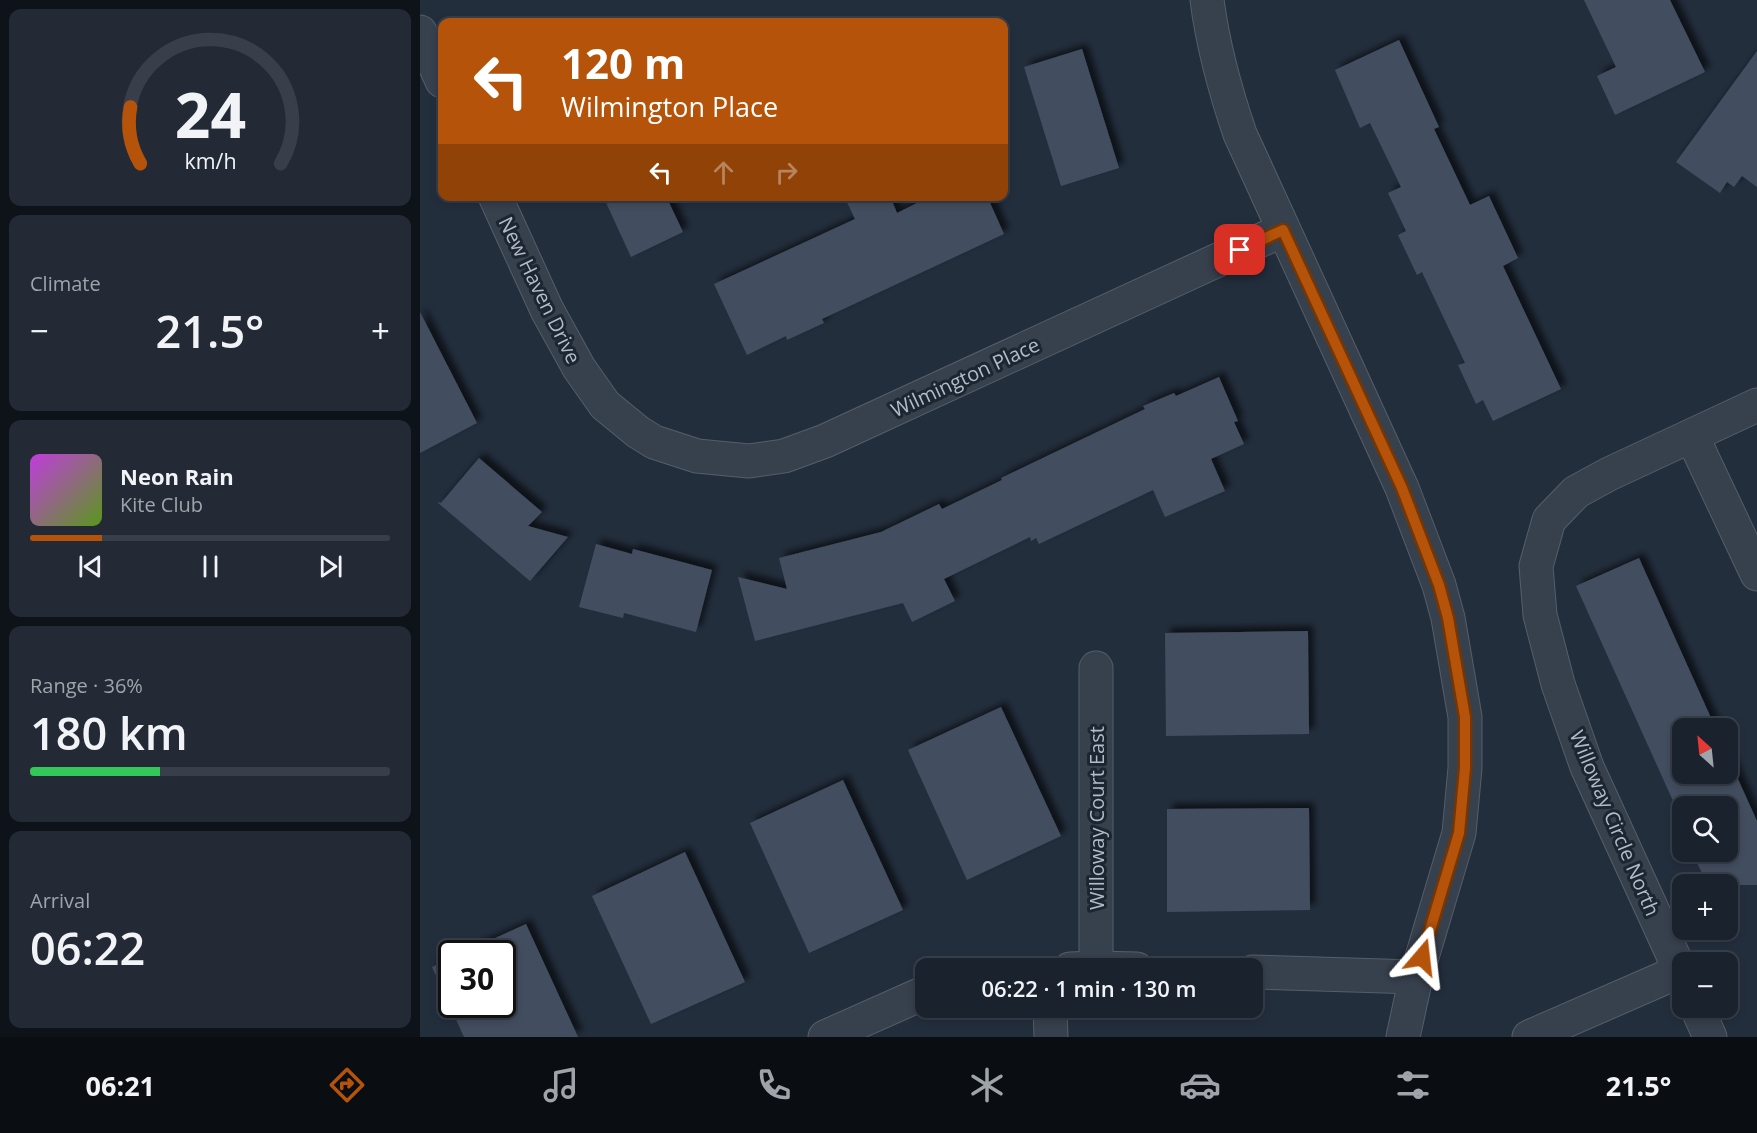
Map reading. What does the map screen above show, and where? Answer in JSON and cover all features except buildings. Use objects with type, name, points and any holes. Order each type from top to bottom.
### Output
[{"type":"street","points":[[1207,0],[1219,65],[1236,124],[1402,488],[1439,585],[1448,618],[1465,717],[1465,768],[1459,833],[1416,977],[1404,1037]]},
{"type":"street","points":[[420,32],[438,72]]},
{"type":"street","name":"New Haven Drive","points":[[497,201],[547,310],[579,368],[605,405],[638,432]]},
{"type":"street","name":"Wilmington Place","points":[[638,432],[654,442],[697,456],[749,461],[784,456],[825,441],[1283,230]]},
{"type":"street","name":"Willoway Circle North","points":[[1672,952],[1587,767],[1558,684],[1540,615],[1536,566],[1549,520],[1576,492],[1757,405]]},
{"type":"street","points":[[1692,436],[1757,574]]},
{"type":"street","name":"Willoway Court East","points":[[1083,958],[1096,668]]},
{"type":"street","points":[[1263,972],[1416,977]]},
{"type":"street","points":[[1529,1037],[1672,978]]},
{"type":"street","points":[[825,1037],[915,997]]},
{"type":"street","points":[[1050,1018],[1051,1037]]},
{"type":"street","points":[[1701,1018],[1710,1037]]},
{"type":"route","points":[[1240,250],[1283,230],[1402,488],[1439,585],[1448,618],[1465,717],[1465,768],[1459,833],[1422,957]]}]
